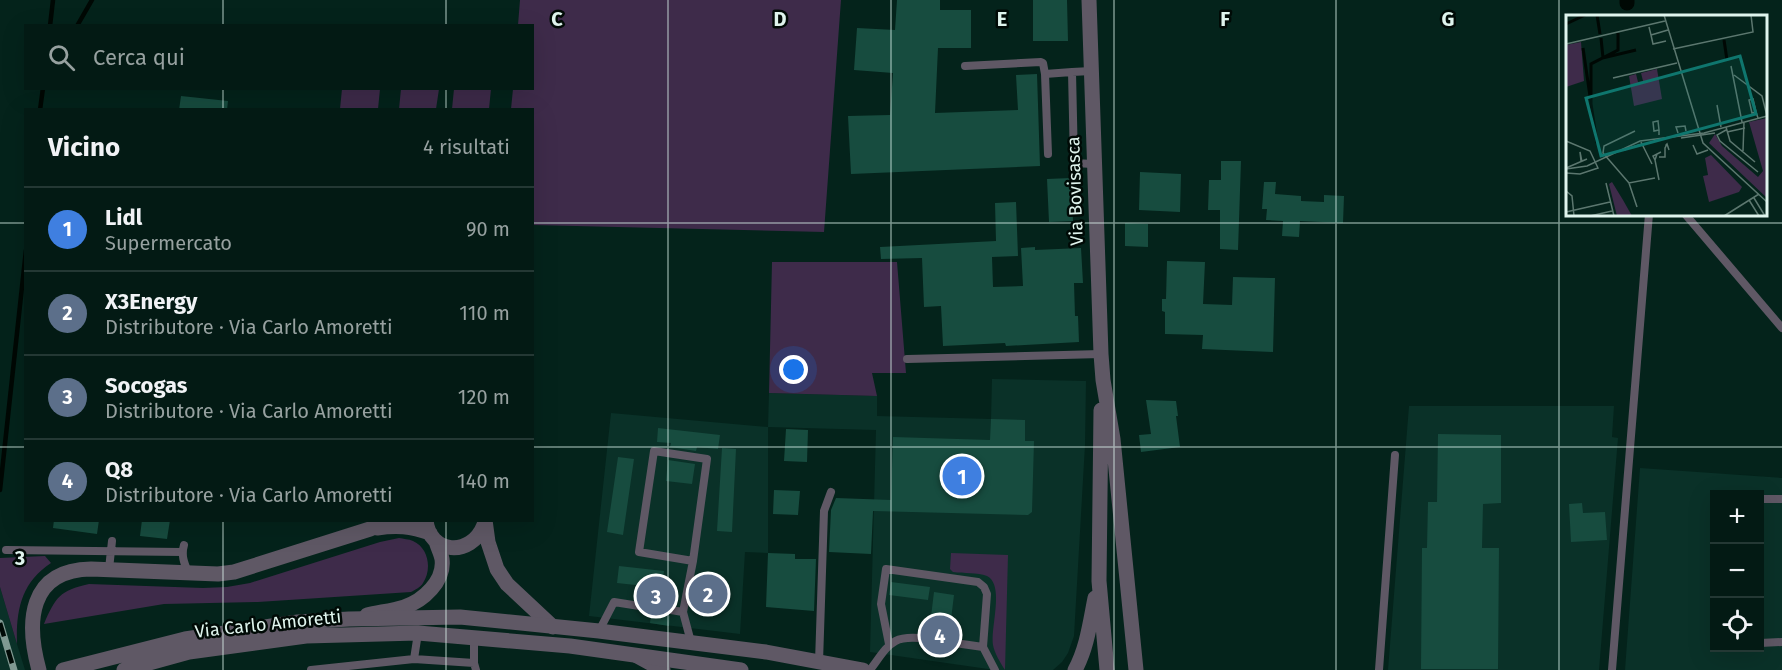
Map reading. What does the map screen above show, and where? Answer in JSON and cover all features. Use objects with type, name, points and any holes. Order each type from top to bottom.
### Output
[{"type":"street","name":"Via Bovisasca","points":[[1089,0],[1102,380],[1099,581],[1107,670]]},
{"type":"street","name":"Via Bovisasca","points":[[1102,380],[1113,439],[1136,670]]},
{"type":"street","points":[[39,670],[33,644],[32,618],[36,599],[48,584],[63,573],[77,569],[109,569],[218,574],[247,569],[370,529],[383,522]]},
{"type":"street","points":[[370,529],[409,526],[430,531],[444,546],[455,549],[474,542],[481,534],[484,523]]},
{"type":"street","points":[[484,523],[496,569],[507,584],[553,627]]},
{"type":"street","name":"Via Carlo Amoretti","points":[[349,619],[406,606],[435,585],[440,574],[442,560],[430,531]]},
{"type":"street","points":[[1074,670],[1081,658],[1088,635],[1099,581]]},
{"type":"street","name":"Via Carlo Amoretti","points":[[63,670],[185,639],[298,622],[460,617],[692,642],[766,652],[863,670]]},
{"type":"street","name":"Via Carlo Amoretti","points":[[124,670],[189,652],[306,636],[418,633],[570,646],[741,670]]},
{"type":"street","points":[[637,656],[663,670]]},
{"type":"lane","points":[[965,66],[1041,62],[1044,65],[1048,154]]},
{"type":"lane","points":[[1045,74],[1091,70]]},
{"type":"lane","points":[[1072,72],[1074,163],[1093,164]]},
{"type":"lane","points":[[1612,670],[1649,216]]},
{"type":"lane","points":[[1687,216],[1782,328]]},
{"type":"lane","points":[[907,358],[1101,354]]},
{"type":"lane","points":[[692,642],[683,612],[693,561],[707,459],[654,451],[639,552],[693,561]]},
{"type":"lane","points":[[1379,670],[1395,455]]},
{"type":"lane","points":[[819,662],[824,511],[831,492]]},
{"type":"lane","points":[[1764,499],[1782,500]]},
{"type":"lane","points":[[109,569],[112,541]]},
{"type":"lane","points":[[6,550],[112,552],[183,549],[183,562],[188,572]]},
{"type":"lane","points":[[888,644],[881,604],[886,569],[978,582],[987,594],[983,646],[995,670]]},
{"type":"lane","points":[[599,632],[614,602],[652,608]]},
{"type":"lane","points":[[671,610],[683,612]]},
{"type":"lane","points":[[414,659],[418,633]]},
{"type":"lane","points":[[870,670],[888,644],[910,636],[928,639]]},
{"type":"lane","points":[[311,670],[414,659],[475,667],[474,637]]},
{"type":"lane","points":[[948,642],[983,646]]},
{"type":"lane","points":[[1764,643],[1782,642]]},
{"type":"shaded area","points":[[520,0],[841,0],[824,232],[534,225],[534,108],[511,108],[513,90],[534,90],[534,24],[518,24]]},
{"type":"shaded area","points":[[342,90],[380,90],[378,108],[340,108]]},
{"type":"shaded area","points":[[401,90],[439,90],[436,108],[399,108]]},
{"type":"shaded area","points":[[454,90],[491,90],[489,108],[452,108]]},
{"type":"shaded area","points":[[772,262],[897,262],[906,373],[872,373],[877,396],[769,393]]},
{"type":"shaded area","points":[[992,379],[1086,381],[1085,445],[1074,636],[1062,662],[1053,670],[995,670],[870,652],[876,430],[768,427],[769,393],[877,396],[877,416],[991,419]]},
{"type":"shaded area","points":[[1409,406],[1614,406],[1612,437],[1618,438],[1599,670],[1388,670]]},
{"type":"shaded area","points":[[611,413],[768,427],[768,553],[745,552],[740,634],[589,616]]},
{"type":"shaded area","points":[[1640,468],[1782,478],[1782,670],[1625,670]]},
{"type":"shaded area","points":[[399,538],[418,544],[426,554],[428,566],[426,578],[421,586],[411,592],[258,602],[164,604],[44,624],[60,596],[79,586],[89,584],[227,587],[250,583]]},
{"type":"shaded area","points":[[951,553],[1008,555],[1005,670],[993,645],[996,597],[992,581],[983,575],[953,572],[950,569]]},
{"type":"shaded area","points":[[45,556],[51,563],[33,579],[22,598],[17,644],[0,587],[0,558]]},
{"type":"shaded area","points":[[0,587],[17,644],[25,670],[0,670]]},
{"type":"building","points":[[897,0],[940,0],[940,10],[971,10],[971,48],[938,48],[935,113],[1018,110],[1016,75],[1037,74],[1040,166],[851,174],[848,116],[890,115],[893,73],[854,70],[857,28],[895,30]]},
{"type":"building","points":[[1033,0],[1067,0],[1068,41],[1033,41]]},
{"type":"building","points":[[181,96],[228,101],[227,108],[179,108]]},
{"type":"building","points":[[1221,161],[1241,161],[1238,250],[1220,249],[1220,210],[1208,210],[1209,180],[1221,180]]},
{"type":"building","points":[[1140,172],[1181,174],[1180,212],[1139,210]]},
{"type":"building","points":[[1071,178],[1073,221],[1049,222],[1047,179]]},
{"type":"building","points":[[1264,182],[1276,182],[1275,194],[1301,196],[1301,201],[1324,202],[1324,195],[1344,196],[1343,223],[1300,221],[1299,237],[1282,236],[1283,221],[1266,220],[1267,209],[1262,209]]},
{"type":"building","points":[[1016,202],[1018,256],[992,257],[993,287],[1023,286],[1021,248],[1035,247],[1035,250],[1081,248],[1083,283],[1074,283],[1079,342],[1006,346],[1005,343],[943,346],[941,306],[924,307],[922,258],[881,259],[880,247],[996,241],[995,203]]},
{"type":"building","points":[[1125,223],[1148,224],[1148,247],[1125,246]]},
{"type":"building","points":[[1167,261],[1205,262],[1203,304],[1232,305],[1233,277],[1275,278],[1273,352],[1202,349],[1203,335],[1165,334],[1165,312],[1162,311],[1162,299],[1166,299]]},
{"type":"building","points":[[1146,400],[1176,401],[1180,447],[1141,452],[1139,435],[1151,434]]},
{"type":"building","points":[[991,419],[1025,420],[1025,441],[1034,441],[1032,512],[1028,515],[873,511],[871,554],[829,552],[831,510],[836,498],[891,500],[893,437],[990,440]]},
{"type":"building","points":[[658,428],[720,435],[718,449],[697,447],[696,451],[670,447],[671,443],[657,442]]},
{"type":"building","points":[[786,429],[808,430],[807,462],[784,461]]},
{"type":"building","points":[[1438,434],[1501,435],[1501,503],[1483,504],[1482,548],[1499,548],[1498,669],[1421,669],[1422,548],[1427,548],[1428,502],[1437,502]]},
{"type":"building","points":[[722,448],[736,449],[732,532],[717,531]]},
{"type":"building","points":[[618,457],[634,459],[623,535],[607,532]]},
{"type":"building","points":[[668,460],[695,464],[692,484],[666,481]]},
{"type":"building","points":[[774,490],[800,491],[798,515],[773,514]]},
{"type":"building","points":[[1582,503],[1583,513],[1605,512],[1607,540],[1571,542],[1569,504]]},
{"type":"building","points":[[54,522],[99,522],[97,534],[53,528]]},
{"type":"building","points":[[142,522],[170,522],[167,539],[140,536]]},
{"type":"building","points":[[768,553],[795,554],[795,559],[816,559],[814,611],[766,607]]},
{"type":"building","points":[[619,566],[664,571],[662,588],[673,590],[672,604],[665,610],[670,616],[669,626],[650,623],[651,614],[657,612],[658,608],[653,602],[654,587],[617,583]]},
{"type":"building","points":[[701,573],[720,575],[715,615],[696,612]]},
{"type":"building","points":[[891,582],[930,587],[928,600],[889,595]]},
{"type":"building","points":[[934,592],[954,595],[949,636],[943,638],[942,642],[947,648],[947,654],[927,652],[927,645],[931,645],[934,640],[934,636],[929,633]]},
{"type":"waterway","points":[[50,24],[53,0]]},
{"type":"waterway","points":[[78,24],[92,0]]},
{"type":"waterway","points":[[40,108],[43,90]]},
{"type":"waterway","points":[[0,490],[24,268]]},
{"type":"railway","points":[[0,623],[14,670]]},
{"type":"place","name":"Lidl","points":[[962,476]]},
{"type":"place","name":"X3Energy","points":[[708,594]]},
{"type":"place","name":"Socogas","points":[[656,596]]},
{"type":"place","name":"Q8","points":[[940,635]]}]
